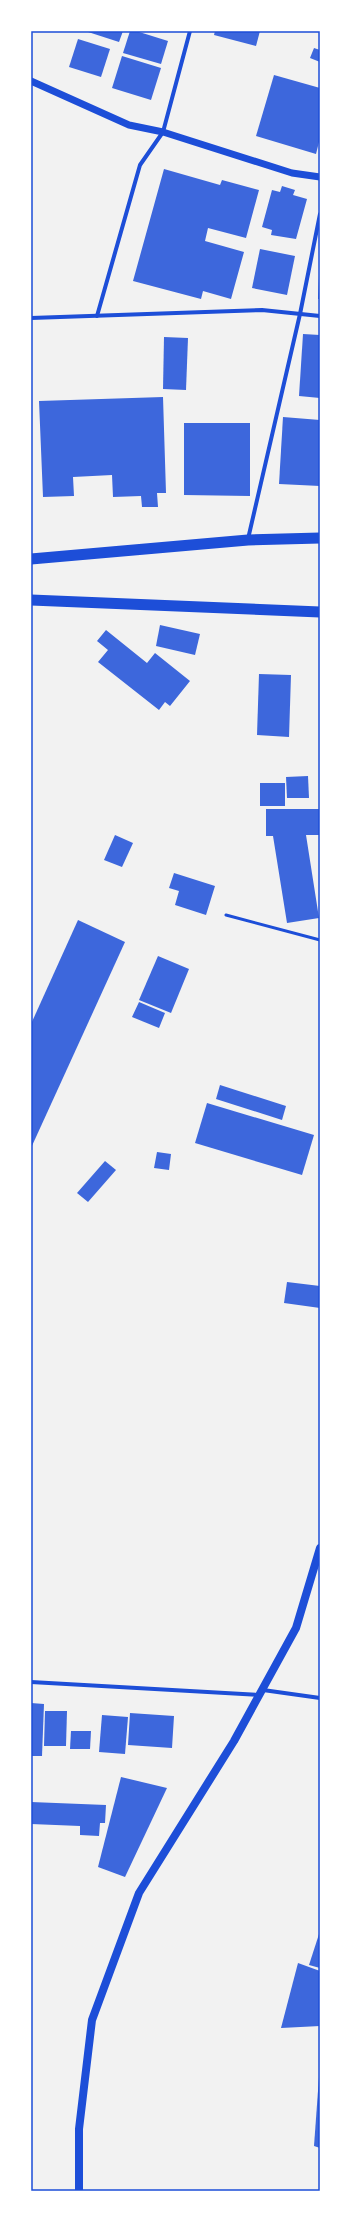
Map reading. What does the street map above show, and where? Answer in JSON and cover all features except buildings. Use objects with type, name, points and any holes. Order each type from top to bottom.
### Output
[{"type":"highway","points":[[31,559],[248,540],[320,538]]},
{"type":"highway","points":[[31,600],[320,612]]},
{"type":"main road","points":[[80,2191],[79,2129],[92,2020],[139,1893],[234,1741],[296,1628],[320,1548]]},
{"type":"street","points":[[97,316],[140,165],[163,132],[190,31]]},
{"type":"street","points":[[31,81],[129,124],[163,132],[292,173],[320,177]]},
{"type":"street","points":[[248,540],[300,314],[320,214]]},
{"type":"street","points":[[31,318],[262,310],[320,316]]},
{"type":"street","points":[[31,1682],[261,1692],[320,1698]]},
{"type":"lane","points":[[226,915],[320,940]]}]
